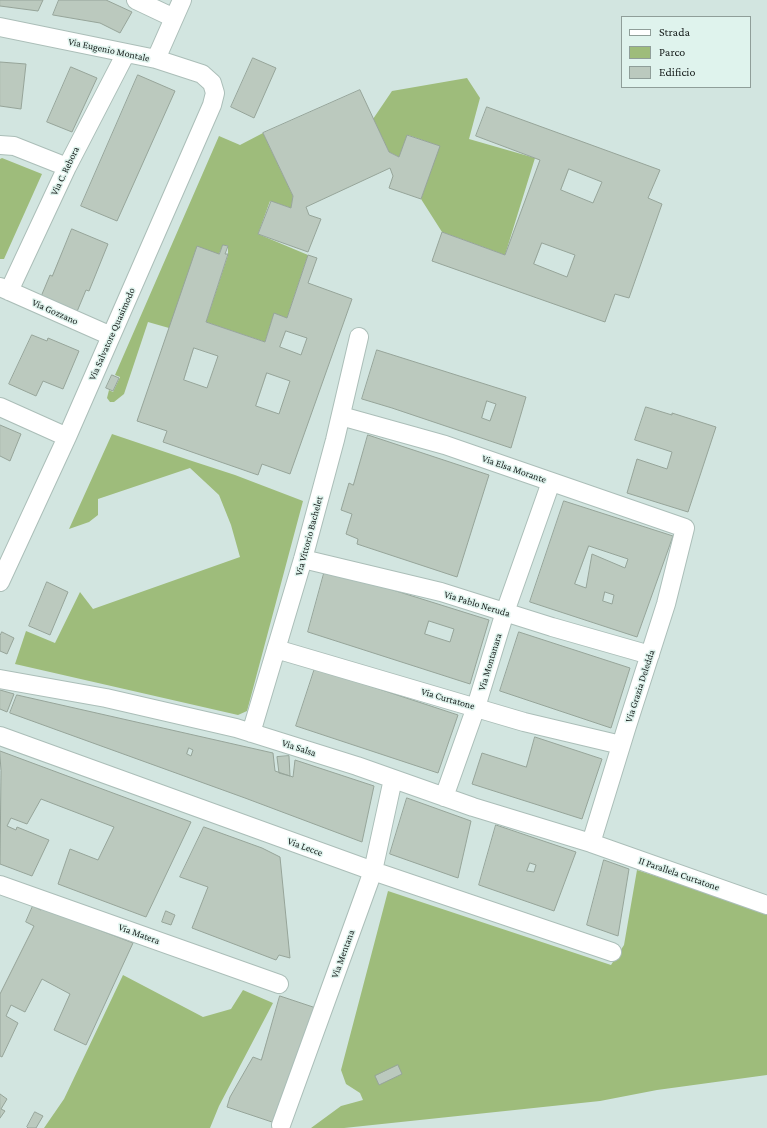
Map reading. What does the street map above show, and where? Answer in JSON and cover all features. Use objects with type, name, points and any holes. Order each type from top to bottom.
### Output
[{"type":"street","points":[[136,0],[174,18]]},
{"type":"street","points":[[156,59],[182,0]]},
{"type":"street","name":"Via Eugenio Montale","points":[[0,27],[156,59],[202,74],[212,83]]},
{"type":"street","name":"Via C. Rebora","points":[[4,289],[126,53]]},
{"type":"street","name":"Via Salvatore Quasimodo","points":[[0,582],[67,437],[212,105],[214,93],[212,83]]},
{"type":"street","points":[[0,145],[14,146],[67,167]]},
{"type":"street","name":"Via Gozzano","points":[[4,289],[111,336]]},
{"type":"street","name":"Via Vittorio Bachelet","points":[[251,732],[303,559],[341,416],[359,337]]},
{"type":"street","points":[[0,407],[67,437]]},
{"type":"street","name":"Via Elsa Morante","points":[[341,416],[445,445],[685,528]]},
{"type":"street","name":"Via Montanara","points":[[444,797],[476,707],[505,612],[551,482]]},
{"type":"street","name":"Via Grazia Deledda","points":[[592,843],[621,745],[666,604],[685,528]]},
{"type":"street","name":"Via Pablo Neruda","points":[[303,559],[442,592],[552,627],[650,655]]},
{"type":"street","name":"Via Curtatone","points":[[276,648],[524,722],[621,745]]},
{"type":"street","name":"Via Salsa","points":[[0,679],[106,698],[251,732],[444,797],[592,843]]},
{"type":"street","name":"Via Lecce","points":[[0,736],[374,872],[612,952]]},
{"type":"street","name":"Via Mentana","points":[[281,1125],[374,872],[393,779]]},
{"type":"street","name":"II Parallela Curtatone","points":[[592,843],[767,905]]},
{"type":"street","name":"Via Matera","points":[[2,890],[279,984]]},
{"type":"green space","points":[[467,78],[480,98],[469,139],[535,158],[505,255],[442,232],[421,199],[439,146],[408,135],[399,157],[389,152],[373,119],[392,91]]},
{"type":"green space","points":[[263,133],[293,196],[291,208],[270,201],[258,234],[308,255],[287,318],[274,314],[265,342],[206,322],[228,255],[228,246],[223,245],[219,254],[169,328],[148,322],[124,394],[114,402],[110,402],[107,398],[109,390],[113,392],[120,377],[115,375],[219,136],[240,145]]},
{"type":"green space","points":[[2,158],[42,174],[4,259],[0,259],[0,159]]},
{"type":"green space","points":[[112,434],[235,475],[303,501],[247,711],[238,715],[15,664],[26,631],[55,643],[80,592],[93,609],[240,557],[231,525],[219,495],[190,468],[98,499],[98,515],[89,522],[69,529]]},
{"type":"green space","points":[[637,870],[767,912],[767,1075],[657,1090],[600,1101],[344,1128],[311,1128],[341,1106],[363,1100],[360,1093],[346,1084],[341,1070],[388,891],[611,965],[624,945]]},
{"type":"green space","points":[[123,975],[203,1017],[231,1009],[243,990],[273,1003],[219,1106],[210,1128],[44,1128],[64,1099]]},
{"type":"building","points":[[0,0],[43,0],[38,11],[0,6]]},
{"type":"building","points":[[59,0],[106,0],[132,12],[120,33],[100,23],[53,15]]},
{"type":"building","points":[[253,58],[276,68],[254,118],[231,107]]},
{"type":"building","points":[[0,62],[26,64],[21,109],[0,106]]},
{"type":"building","points":[[71,67],[97,78],[72,132],[47,122]]},
{"type":"building","points":[[138,75],[175,91],[117,221],[81,206]]},
{"type":"building","points":[[360,90],[389,152],[399,157],[407,135],[440,146],[421,199],[389,188],[393,176],[390,168],[306,207],[309,215],[321,219],[308,252],[258,234],[271,201],[291,208],[293,196],[263,133]]},
{"type":"building","points":[[487,107],[660,170],[648,198],[662,204],[629,298],[615,294],[605,322],[432,261],[442,232],[505,255],[540,160],[476,136]],"holes":[[[569,169],[602,182],[593,203],[561,190]],[[542,243],[575,255],[567,277],[534,264]]]},
{"type":"building","points":[[72,229],[108,244],[89,291],[86,290],[76,314],[40,299],[50,275],[52,276]]},
{"type":"building","points":[[223,245],[228,246],[225,254],[228,254],[206,322],[265,342],[274,313],[287,318],[308,255],[317,258],[308,283],[352,299],[290,474],[262,464],[258,475],[163,442],[167,431],[137,421],[197,246],[219,254]],"holes":[[[286,331],[307,338],[301,355],[280,347]],[[194,348],[218,356],[207,388],[184,380]],[[267,373],[290,381],[279,414],[256,406]]]},
{"type":"building","points":[[32,335],[47,341],[48,338],[79,351],[63,389],[43,381],[36,396],[9,384]]},
{"type":"building","points":[[377,350],[526,397],[511,448],[362,399]],"holes":[[[487,401],[496,404],[490,421],[482,418]]]},
{"type":"building","points":[[112,375],[119,378],[113,391],[106,388]]},
{"type":"building","points":[[646,407],[672,415],[672,413],[716,427],[688,512],[627,493],[637,459],[667,469],[672,452],[635,440]]},
{"type":"building","points":[[0,425],[21,434],[10,461],[0,456]]},
{"type":"building","points":[[368,435],[489,475],[457,577],[357,544],[358,539],[346,534],[352,514],[341,510],[349,483],[353,485]]},
{"type":"building","points":[[564,501],[673,536],[637,637],[530,602]],"holes":[[[589,546],[628,559],[625,568],[592,554],[586,588],[575,584]],[[605,592],[614,595],[612,604],[603,601]]]},
{"type":"building","points":[[325,570],[489,620],[470,684],[308,632]],"holes":[[[429,621],[454,629],[450,642],[425,634]]]},
{"type":"building","points":[[47,582],[68,592],[50,635],[29,626]]},
{"type":"building","points":[[2,632],[14,638],[7,654],[0,651],[0,636]]},
{"type":"building","points":[[519,632],[630,668],[611,728],[500,691]]},
{"type":"building","points":[[315,668],[458,715],[438,773],[296,726]]},
{"type":"building","points":[[0,690],[14,694],[7,712],[0,709]]},
{"type":"building","points":[[17,695],[273,753],[275,771],[293,777],[295,760],[374,786],[362,842],[245,798],[10,713]],"holes":[[[189,748],[193,750],[191,756],[187,754]]]},
{"type":"building","points":[[535,737],[602,759],[582,819],[472,784],[482,753],[526,767]]},
{"type":"building","points":[[0,751],[191,822],[146,917],[58,884],[70,849],[98,860],[114,827],[41,799],[27,824],[11,818],[7,826],[16,830],[17,827],[49,840],[32,876],[0,864]]},
{"type":"building","points":[[289,756],[290,776],[279,773],[277,757]]},
{"type":"building","points":[[407,798],[471,821],[458,878],[390,854]]},
{"type":"building","points":[[496,825],[576,852],[554,911],[479,885]],"holes":[[[530,863],[536,865],[534,872],[527,871]]]},
{"type":"building","points":[[204,827],[262,848],[280,857],[290,958],[279,955],[276,960],[192,928],[208,887],[180,877]]},
{"type":"building","points":[[604,860],[629,869],[618,936],[587,925]]},
{"type":"building","points":[[33,906],[41,910],[42,908],[133,943],[86,1045],[54,1030],[70,994],[42,979],[25,1012],[11,1005],[6,1016],[18,1023],[2,1057],[0,1056],[0,994],[34,926],[26,922]]},
{"type":"building","points":[[166,911],[175,915],[171,925],[162,922]]},
{"type":"building","points":[[280,996],[319,1009],[281,1125],[227,1107],[230,1097],[253,1057],[261,1060]]},
{"type":"building","points":[[398,1065],[402,1074],[379,1085],[375,1076]]},
{"type":"building","points":[[0,1094],[7,1099],[1,1109],[5,1111],[0,1118]]},
{"type":"building","points":[[35,1112],[43,1116],[36,1128],[28,1128],[27,1127]]}]
